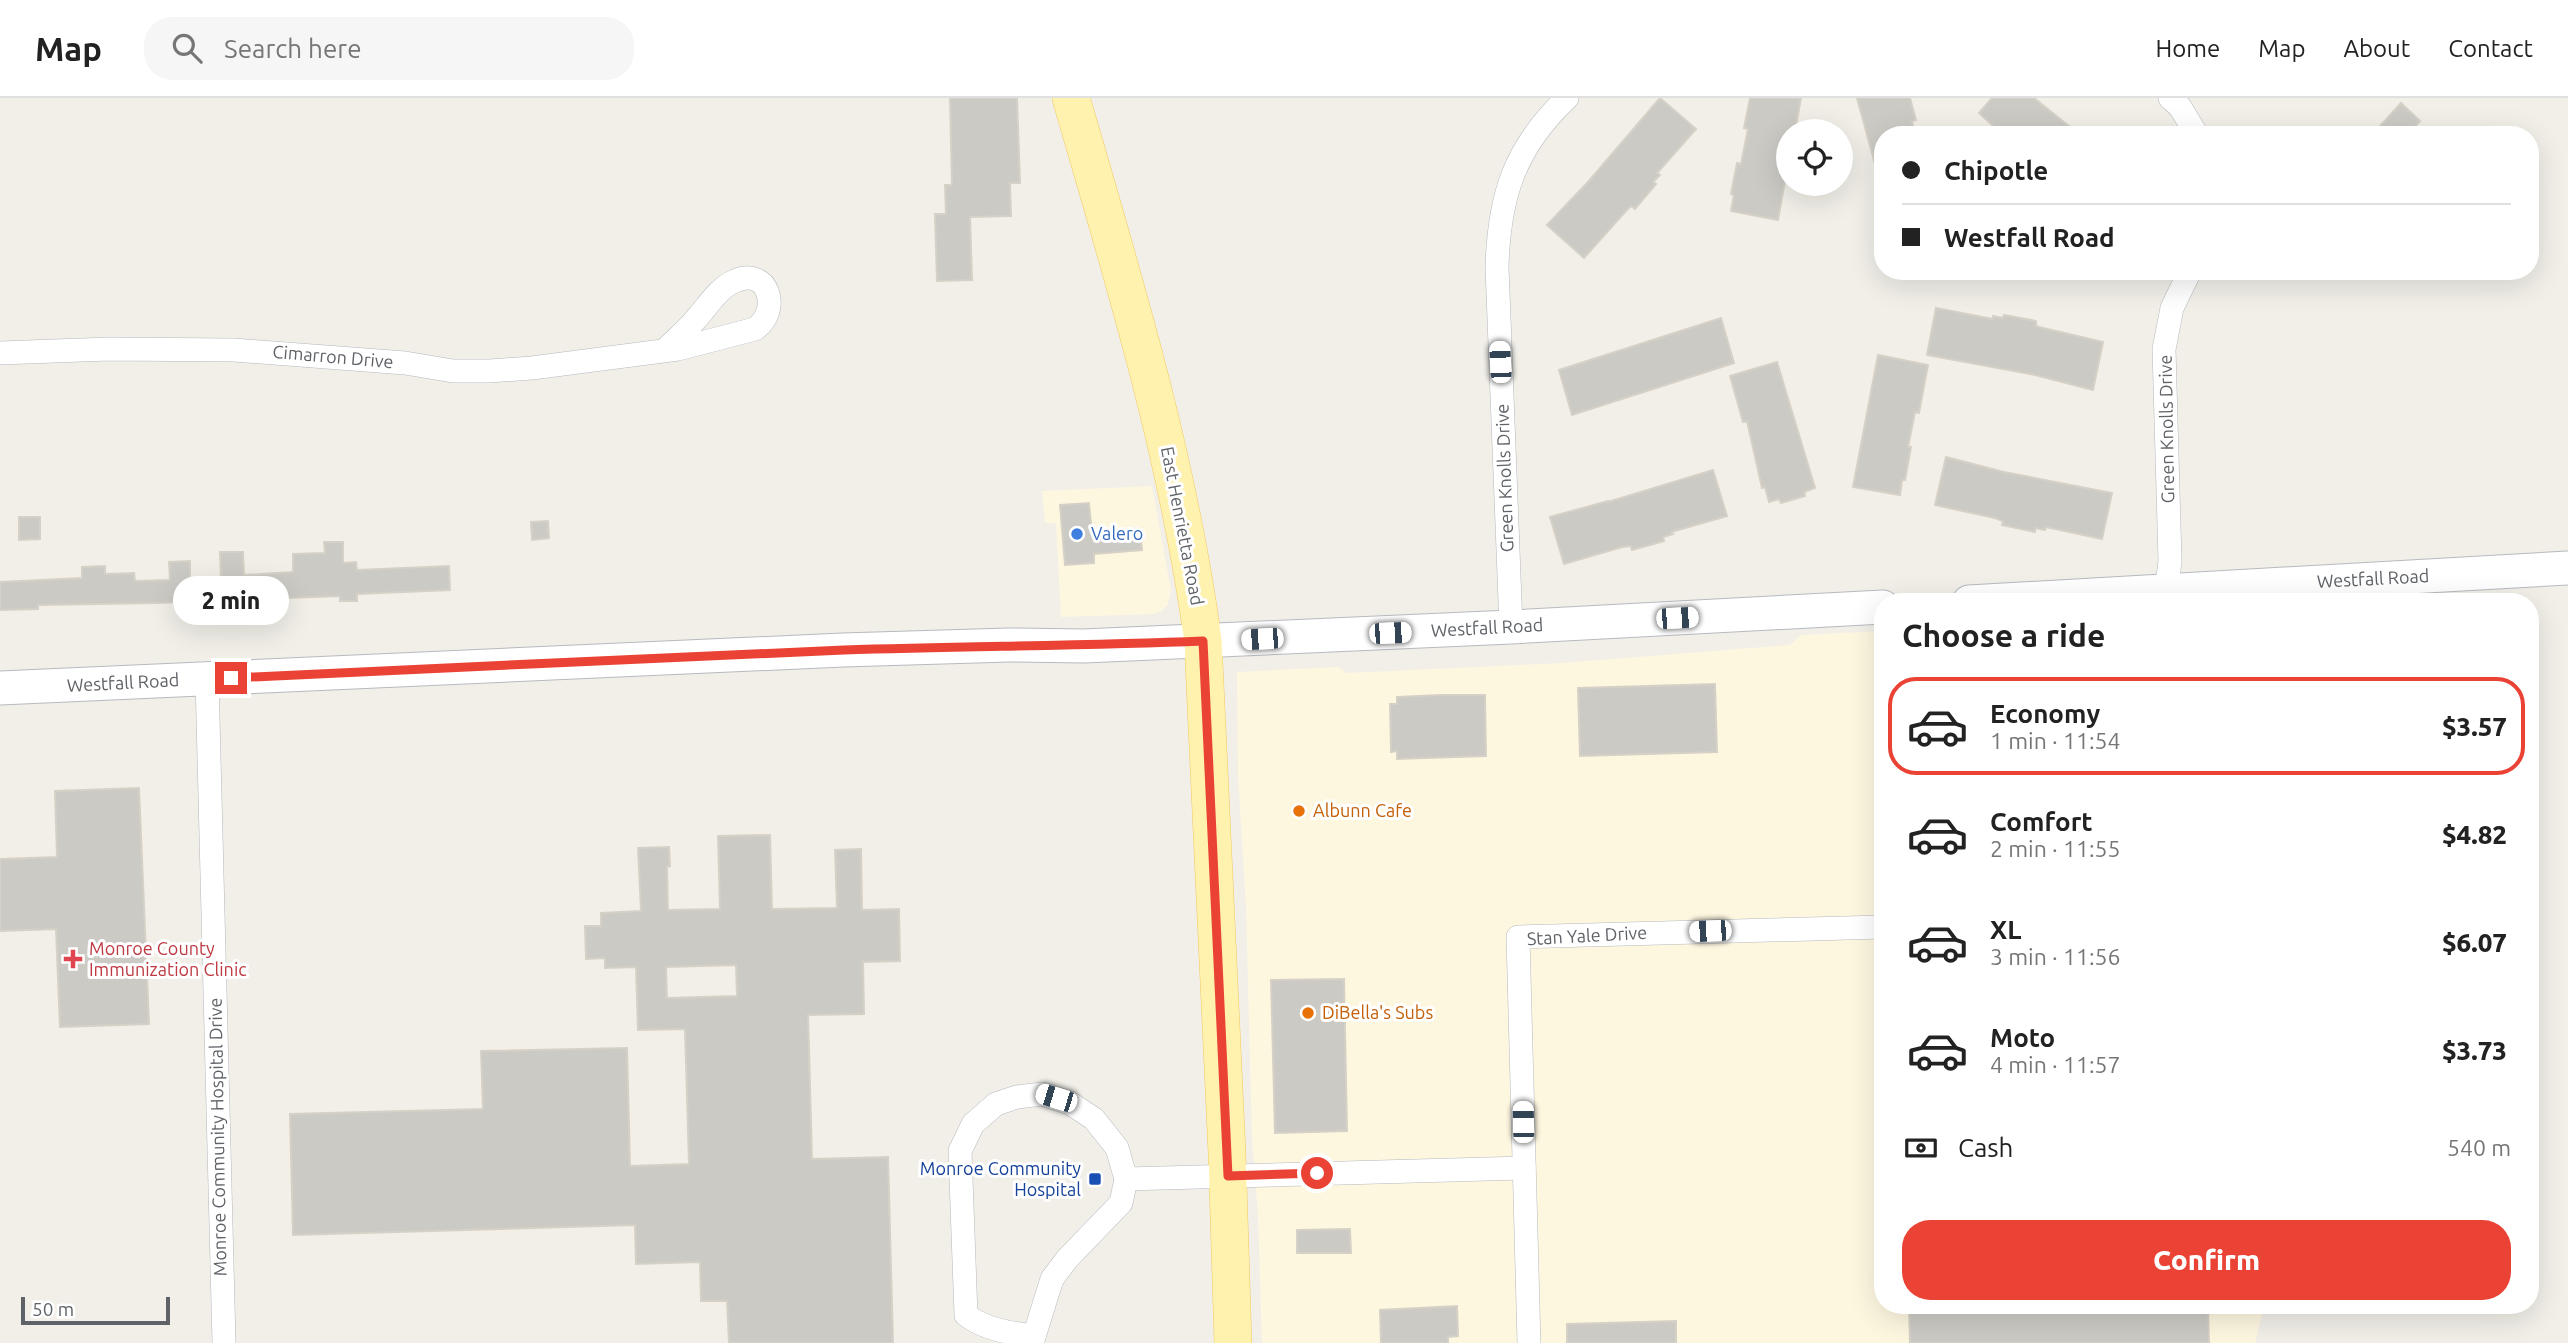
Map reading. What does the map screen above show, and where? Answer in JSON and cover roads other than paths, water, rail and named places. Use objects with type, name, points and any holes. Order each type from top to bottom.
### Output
[{"type":"main road","name":"East Henrietta Road","points":[[1072,98],[1170,455],[1203,641],[1228,1176],[1233,1343]]},
{"type":"street","name":"Green Knolls Drive","points":[[1511,627],[1497,279],[1498,232],[1504,197],[1517,164],[1539,129],[1567,98]]},
{"type":"street","points":[[2170,98],[2180,107],[2192,126]]},
{"type":"street","name":"Green Knolls Drive","points":[[2166,593],[2170,548],[2164,349],[2172,308],[2186,280]]},
{"type":"street","name":"Cimarron Drive","points":[[0,353],[159,348],[234,350],[405,363],[453,371],[490,371],[665,350]]},
{"type":"street","name":"Westfall Road","points":[[2242,593],[2568,568]]},
{"type":"street","name":"Westfall Road","points":[[0,688],[857,650],[1203,641],[1874,607]]},
{"type":"street","name":"Monroe Community Hospital Drive","points":[[207,679],[224,1343]]},
{"type":"street","name":"Stan Yale Drive","points":[[1529,1343],[1518,937],[1874,927]]},
{"type":"street","points":[[1042,1094],[1070,1103],[1094,1119],[1116,1148],[1126,1178],[1121,1203],[1067,1259],[1052,1279],[1033,1339],[977,1323],[966,1315],[960,1151],[973,1124],[996,1104],[1017,1097],[1042,1094]]},
{"type":"street","points":[[1126,1178],[1524,1168]]},
{"type":"place","name":"Valero","points":[[1077,534]]},
{"type":"place","name":"Albunn Cafe","points":[[1299,811]]},
{"type":"place","name":"Monroe County Immunization Clinic","points":[[73,959]]},
{"type":"place","name":"DiBella's Subs","points":[[1308,1013]]},
{"type":"place","name":"Monroe Community Hospital","points":[[1095,1179]]}]
